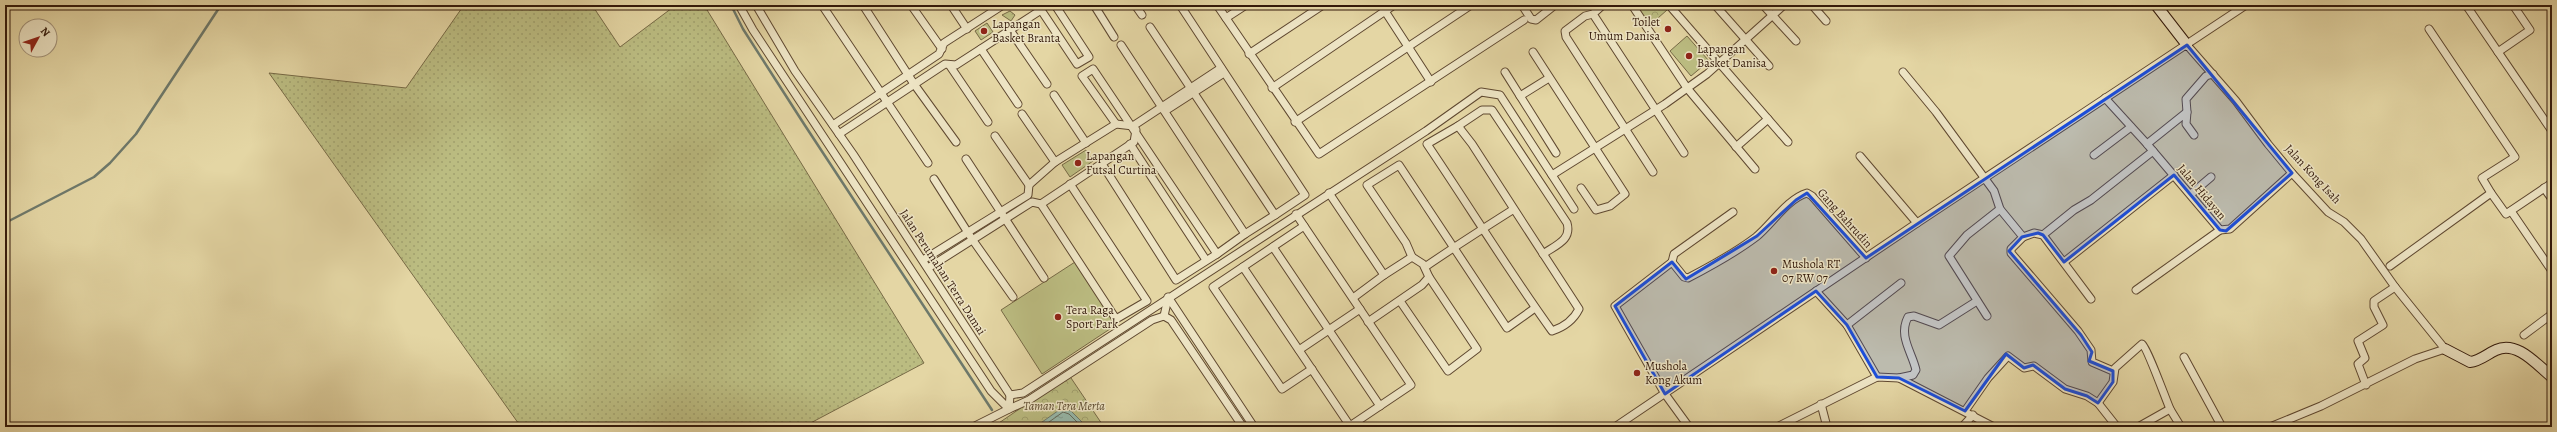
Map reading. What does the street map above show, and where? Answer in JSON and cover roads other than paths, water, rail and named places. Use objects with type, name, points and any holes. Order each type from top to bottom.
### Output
[{"type":"street","name":"Jalan Perumahan Terra Damai","points":[[739,5],[753,30],[991,391],[1009,409]]},
{"type":"street","name":"Jalan Perumahan Terra Damai","points":[[756,5],[795,71],[923,260],[1010,395]]},
{"type":"street","points":[[822,5],[886,103],[928,163]]},
{"type":"street","points":[[863,5],[914,84],[956,142]]},
{"type":"street","points":[[911,5],[948,65],[988,122]]},
{"type":"street","points":[[951,5],[967,29]]},
{"type":"street","points":[[839,134],[914,84],[948,65],[956,65],[1043,7],[1076,64],[1088,57],[1055,5]]},
{"type":"street","points":[[1094,5],[1114,36]]},
{"type":"street","points":[[1135,5],[1142,15]]},
{"type":"street","points":[[1102,164],[1176,280],[1305,195],[1180,5]]},
{"type":"street","points":[[1217,5],[1316,153],[1320,154],[1524,20]]},
{"type":"street","points":[[1226,18],[1246,5]]},
{"type":"street","points":[[1250,54],[1322,5]]},
{"type":"street","points":[[1272,88],[1383,8],[1394,5]]},
{"type":"street","points":[[1295,122],[1407,46],[1471,5]]},
{"type":"street","points":[[1522,5],[1531,19],[1536,20],[1555,5]]},
{"type":"street","points":[[1603,5],[1593,14],[1585,16],[1565,31],[1566,37],[1653,172]]},
{"type":"street","points":[[1632,5],[1687,88],[1755,169]]},
{"type":"street","points":[[1669,5],[1788,142]]},
{"type":"street","points":[[1715,5],[1769,66]]},
{"type":"street","points":[[1763,5],[1796,42]]},
{"type":"street","points":[[1552,175],[1656,110],[1687,88],[1720,62],[1784,5]]},
{"type":"street","points":[[1812,5],[1826,21]]},
{"type":"street","name":"Jalan Kong Isah","points":[[2156,5],[2292,173],[2328,212],[2352,229],[2394,287],[2445,349],[2466,361],[2477,360],[2500,348],[2512,348],[2520,352],[2552,377]]},
{"type":"street","points":[[1615,427],[1917,223],[2246,5]]},
{"type":"street","points":[[2466,5],[2552,131]]},
{"type":"street","points":[[2498,52],[2530,30],[2513,5]]},
{"type":"street","points":[[833,125],[908,75],[940,52],[944,44],[999,6]]},
{"type":"street","points":[[1383,8],[1431,82]]},
{"type":"street","points":[[1593,14],[1684,153]]},
{"type":"street","points":[[1150,27],[1275,215]]},
{"type":"street","points":[[2428,29],[2515,157],[2482,178],[2506,214],[2552,183]]},
{"type":"street","points":[[1010,30],[1046,84]]},
{"type":"street","points":[[1121,45],[1245,234]]},
{"type":"street","points":[[981,49],[1018,104]]},
{"type":"street","points":[[1533,52],[1625,194],[1610,206],[1596,210],[1581,188]]},
{"type":"street","points":[[1217,254],[1134,128],[1093,69],[1082,76],[1116,124],[1134,128],[1222,71]]},
{"type":"street","points":[[1505,72],[1556,153]]},
{"type":"street","points":[[1903,72],[1936,112],[1985,178],[1994,191],[2000,209],[2023,237]]},
{"type":"street","points":[[2194,134],[2186,124],[2186,99],[2206,76],[2213,74]]},
{"type":"street","points":[[1520,96],[1549,78]]},
{"type":"street","points":[[1009,409],[1010,395],[1023,393],[1168,297],[1426,131],[1481,92],[1500,95],[1574,209]]},
{"type":"street","points":[[1054,95],[1086,143]]},
{"type":"street","name":"Jalan Hidayan","points":[[2104,98],[2147,144],[2220,230],[2230,229],[2292,173]]},
{"type":"street","points":[[1458,126],[1472,144],[1543,254],[1579,309],[1574,318],[1561,328],[1552,331],[1535,308],[1484,228],[1427,144],[1482,110],[1492,110],[1567,223],[1570,231],[1567,238],[1543,254]]},
{"type":"street","points":[[2147,144],[2187,112]]},
{"type":"street","points":[[1022,114],[1055,162]]},
{"type":"street","points":[[1736,147],[1768,119]]},
{"type":"street","points":[[1029,185],[1055,162],[1116,124]]},
{"type":"street","points":[[2094,155],[2131,127]]},
{"type":"street","points":[[1041,204],[1134,142],[1134,128]]},
{"type":"street","points":[[995,136],[1029,185],[1030,199]]},
{"type":"street","points":[[1130,144],[1206,260]]},
{"type":"street","points":[[2043,236],[2074,210],[2091,200],[2153,151]]},
{"type":"street","points":[[1860,156],[1917,223]]},
{"type":"street","points":[[966,159],[1044,278]]},
{"type":"street","points":[[1400,301],[1448,371],[1477,349],[1428,277],[1423,264],[1412,257],[1406,243],[1367,185],[1399,165],[1507,328],[1535,308]]},
{"type":"street","points":[[2064,262],[2174,175]]},
{"type":"street","points":[[2190,194],[2211,178]]},
{"type":"street","points":[[934,179],[972,239],[1013,297]]},
{"type":"street","points":[[1030,199],[1041,204],[1116,320],[1147,301],[1070,184]]},
{"type":"street","points":[[2544,188],[2552,199]]},
{"type":"street","points":[[1329,193],[1384,275]]},
{"type":"street","name":"Gang Bahrudin","points":[[1672,262],[1684,277],[1691,276],[1757,236],[1796,200],[1807,193],[1812,196],[1866,258]]},
{"type":"street","points":[[2390,266],[2491,193]]},
{"type":"street","points":[[923,260],[968,231],[1030,199]]},
{"type":"street","points":[[928,268],[1006,219],[1030,199]]},
{"type":"street","points":[[1425,268],[1453,247],[1514,209]]},
{"type":"street","points":[[1987,316],[1949,256],[1966,235],[2000,209]]},
{"type":"street","points":[[2510,211],[2552,271]]},
{"type":"street","points":[[1689,427],[1665,394],[1615,306],[1672,262],[1674,254],[1733,212]]},
{"type":"street","points":[[1243,267],[1350,426],[1411,385],[1296,214]]},
{"type":"street","points":[[1304,226],[1213,287],[1282,389],[1312,369]]},
{"type":"street","points":[[2136,290],[2220,230]]},
{"type":"street","points":[[2091,299],[2043,236],[2034,233],[2023,237],[2011,248],[2011,253],[2078,331],[2091,350],[2092,362],[2113,371]]},
{"type":"street","points":[[1273,247],[1380,406]]},
{"type":"street","points":[[1353,298],[1412,257]]},
{"type":"street","points":[[1368,322],[1422,285],[1428,277]]},
{"type":"street","points":[[1847,325],[1901,283]]},
{"type":"street","points":[[2366,385],[2358,364],[2364,358],[2358,341],[2383,325],[2374,307],[2374,301],[2394,287]]},
{"type":"street","points":[[1816,291],[1847,325],[1877,377]]},
{"type":"street","points":[[1164,316],[1168,297]]},
{"type":"street","points":[[1168,297],[1254,427]]},
{"type":"street","points":[[1777,427],[1877,377],[1899,378],[1913,376],[1916,372],[1904,331],[1908,317],[1914,316],[1933,325],[1939,325],[1977,301]]},
{"type":"street","points":[[1299,350],[1360,309]]},
{"type":"street","points":[[2524,334],[2552,314]]},
{"type":"street","points":[[973,427],[1024,402],[1152,320],[1164,316],[1171,320],[1242,427]]},
{"type":"street","points":[[2098,403],[2113,382],[2113,371],[2140,345],[2144,345],[2170,409],[2181,427]]},
{"type":"street","points":[[2270,427],[2366,385],[2415,359],[2445,349]]},
{"type":"street","points":[[1965,411],[1988,378],[2008,356],[2024,368],[2034,366],[2065,389],[2088,396],[2098,403],[2117,427]]},
{"type":"street","points":[[2184,357],[2222,427]]},
{"type":"street","points":[[1899,378],[1994,427]]},
{"type":"street","points":[[1821,404],[1827,427]]},
{"type":"street","points":[[2138,427],[2170,409]]},
{"type":"street","points":[[1962,427],[1973,415]]},
{"type":"water","points":[[1062,408],[1071,411],[1087,427],[1035,427]]},
{"type":"waterway","points":[[5,223],[94,177],[110,163],[136,134],[221,5]]},
{"type":"waterway","points":[[731,5],[743,29],[804,124],[992,410]]},
{"type":"place","name":"Toilet Umum Danisa","points":[[1668,29]]},
{"type":"place","name":"Lapangan Basket Branta","points":[[984,31]]},
{"type":"place","name":"Lapangan Basket Danisa","points":[[1689,56]]},
{"type":"place","name":"Lapangan Futsal Curtina","points":[[1078,163]]},
{"type":"place","name":"Mushola RT 07 RW 07","points":[[1774,271]]},
{"type":"place","name":"Tera Raga Sport Park","points":[[1058,317]]},
{"type":"place","name":"Mushola Kong Akum","points":[[1637,373]]},
{"type":"park label","name":"Taman Tera Merta","points":[[1064,406]]}]
